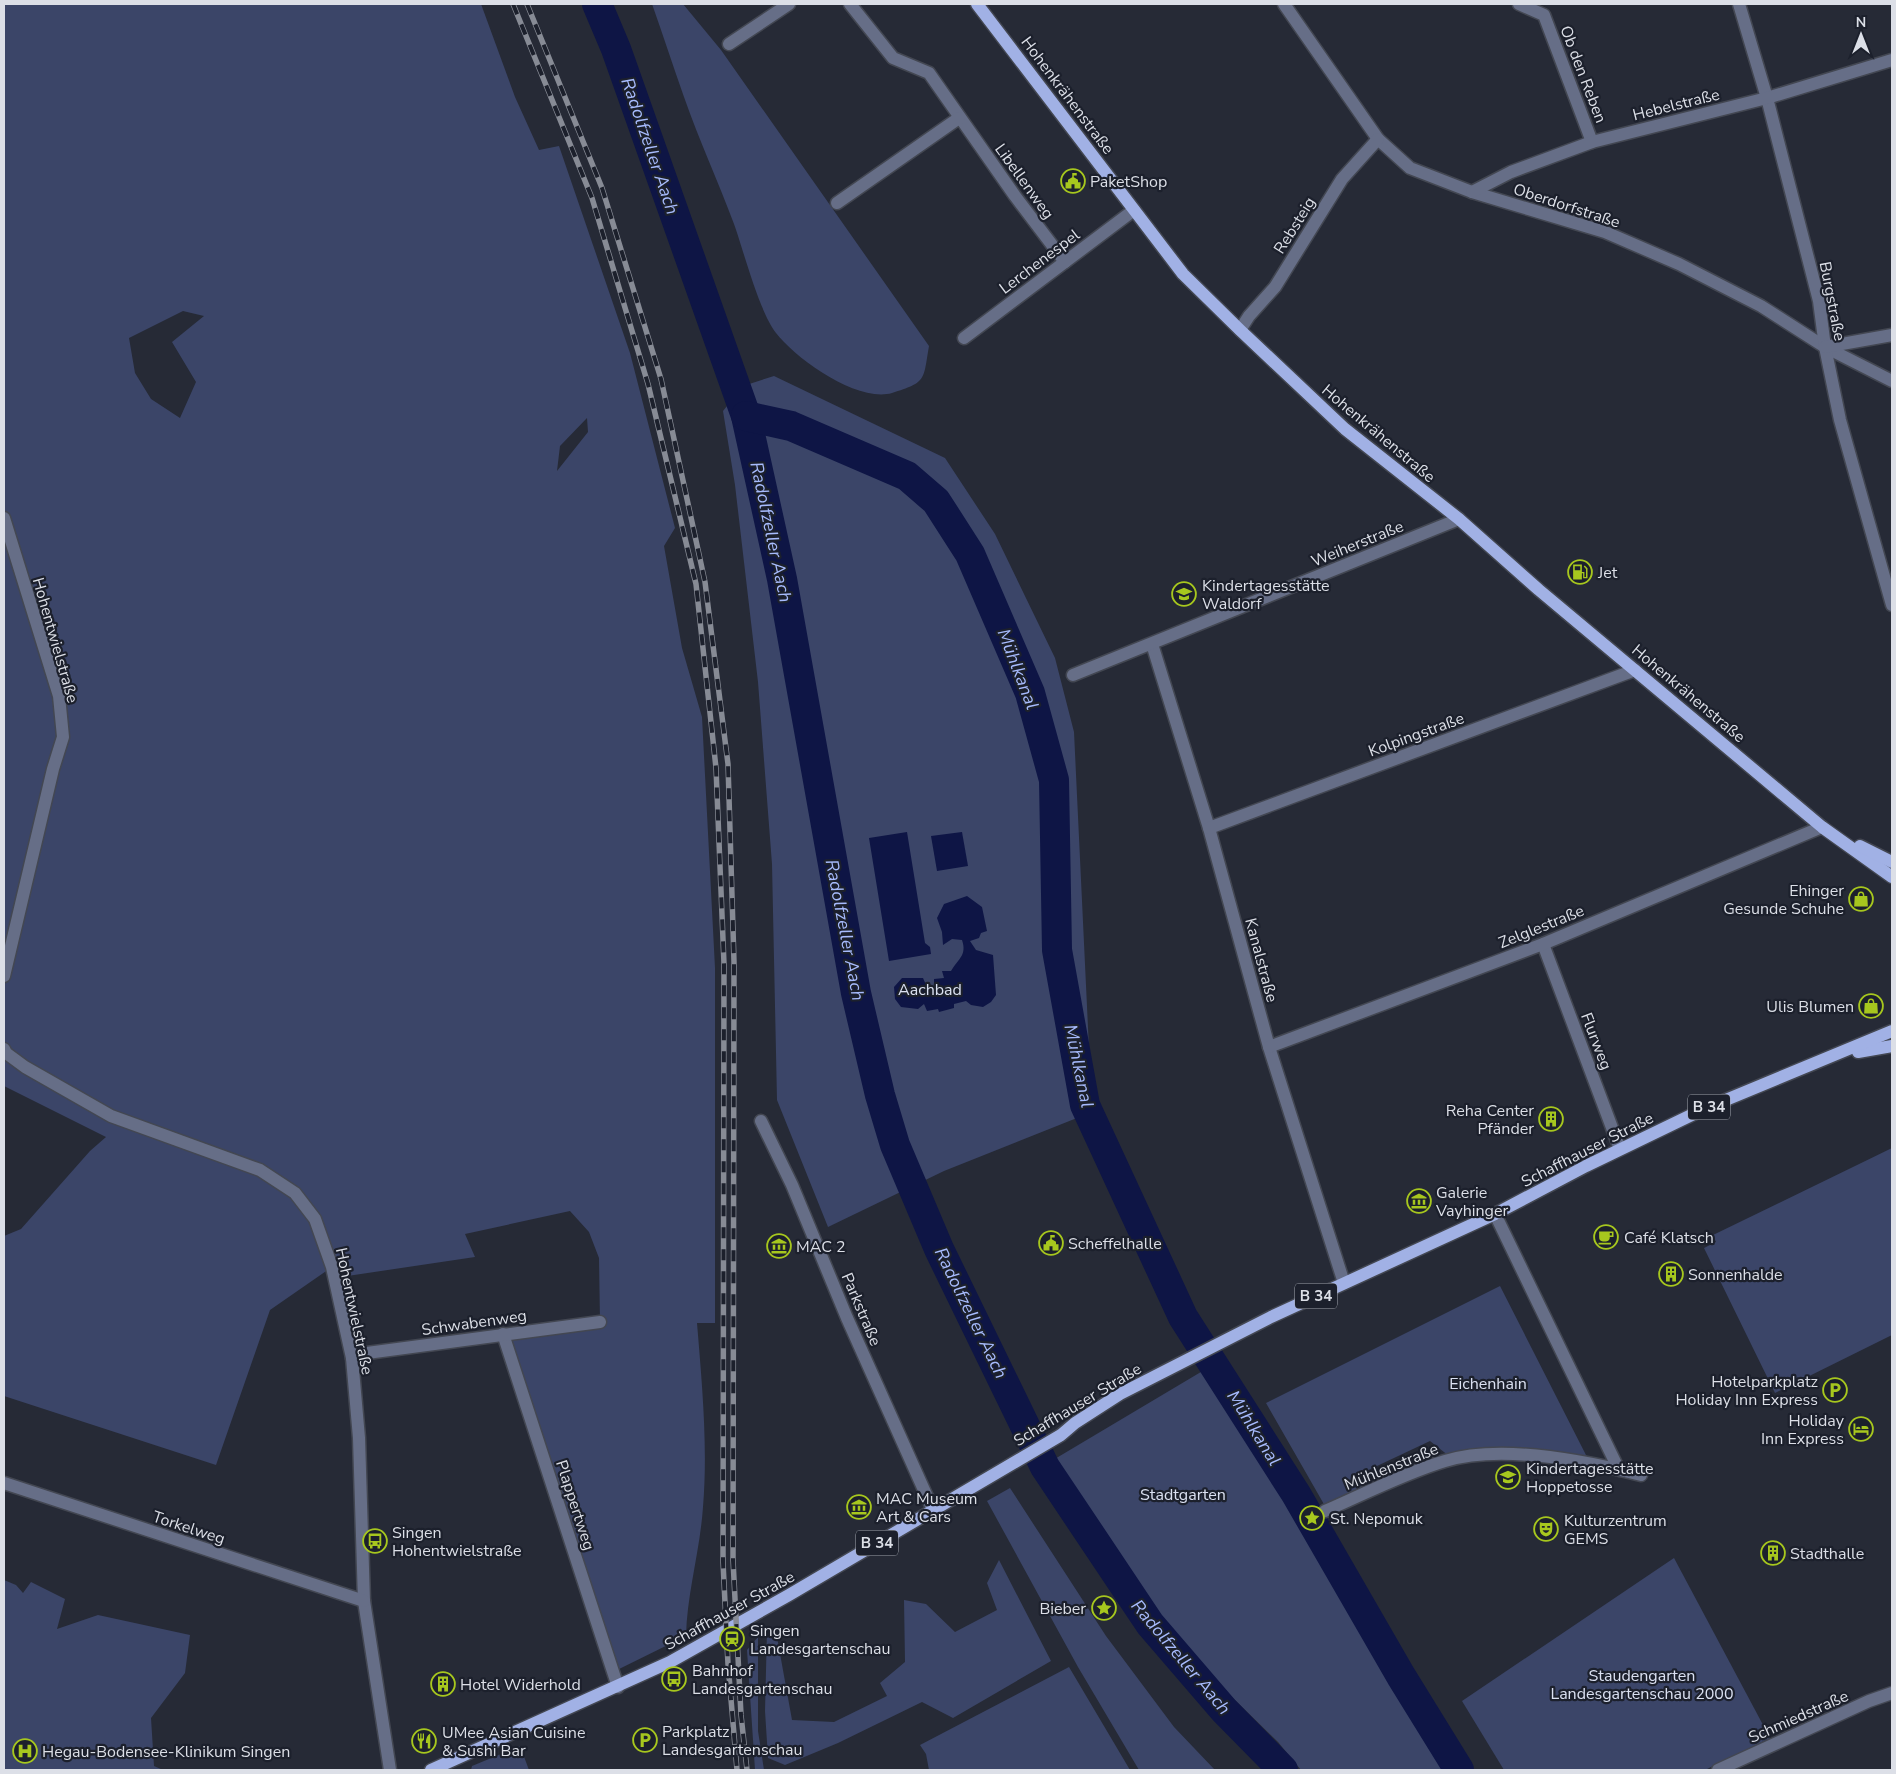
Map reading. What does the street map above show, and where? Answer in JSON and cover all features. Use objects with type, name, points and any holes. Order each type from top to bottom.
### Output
[{"type":"main road","name":"Hohenkrähenstraße","points":[[977,4],[1183,274],[1240,330],[1346,428],[1459,519],[1822,827],[1892,877]]},
{"type":"main road","name":"Hohenkrähenstraße","points":[[1822,827],[1892,862]]},
{"type":"main road","name":"Schaffhauser Straße","points":[[431,1770],[618,1687],[726,1631],[1060,1435],[1074,1422],[1120,1394],[1225,1340],[1495,1214],[1704,1108],[1892,1032]]},
{"type":"main road","name":"Schaffhauser Straße","points":[[1836,1056],[1892,1046]]},
{"type":"street","points":[[729,44],[789,4]]},
{"type":"street","name":"Libellenweg","points":[[850,4],[893,58],[929,73],[959,118],[1065,262]]},
{"type":"street","name":"Oberdorfstraße","points":[[1284,4],[1378,139],[1410,168],[1472,192],[1605,232],[1679,264],[1761,306],[1825,347],[1892,381]]},
{"type":"street","name":"Ob den Reben","points":[[1519,4],[1546,9],[1592,142]]},
{"type":"street","name":"Burgstraße","points":[[1739,4],[1767,98],[1819,301],[1825,347],[1840,420],[1892,605]]},
{"type":"street","name":"Hebelstraße","points":[[1472,192],[1511,172],[1592,142],[1767,98],[1892,60]]},
{"type":"street","points":[[836,203],[959,118]]},
{"type":"street","name":"Rebsteig","points":[[1240,330],[1249,316],[1275,287],[1342,179],[1378,139]]},
{"type":"street","name":"Lerchenespel","points":[[964,338],[1134,210]]},
{"type":"street","points":[[1825,347],[1892,335]]},
{"type":"street","name":"Hohentwielstraße","points":[[4,518],[59,696],[63,737],[53,768],[4,976]]},
{"type":"street","name":"Weiherstraße","points":[[1073,675],[1459,519]]},
{"type":"street","name":"Kanalstraße","points":[[1152,644],[1209,828],[1269,1047],[1344,1283]]},
{"type":"street","name":"Kolpingstraße","points":[[1209,828],[1635,670]]},
{"type":"street","name":"Zelglestraße","points":[[1269,1047],[1543,944],[1822,827]]},
{"type":"street","name":"Flurweg","points":[[1543,944],[1620,1149]]},
{"type":"street","name":"Hohentwielstraße","points":[[4,1049],[25,1066],[111,1116],[260,1170],[295,1193],[315,1219],[332,1267],[352,1358],[359,1438],[364,1601],[390,1770]]},
{"type":"street","name":"Parkstraße","points":[[761,1121],[792,1185],[847,1318],[933,1510]]},
{"type":"street","points":[[1495,1214],[1619,1470]]},
{"type":"street","name":"Schwabenweg","points":[[352,1358],[503,1334],[600,1322]]},
{"type":"street","name":"Plappertweg","points":[[503,1334],[618,1687]]},
{"type":"street","name":"Mühlenstraße","points":[[1325,1511],[1445,1460],[1474,1456],[1519,1454],[1641,1475]]},
{"type":"street","name":"Torkelweg","points":[[4,1483],[364,1601]]},
{"type":"street","name":"Schmiedstraße","points":[[1718,1770],[1852,1709],[1892,1693]]},
{"type":"green space","points":[[4,4],[481,4],[515,97],[539,150],[559,146],[630,353],[675,528],[664,546],[682,648],[702,717],[715,968],[715,1323],[697,1323],[704,1415],[705,1461],[701,1523],[686,1636],[613,1672],[503,1334],[600,1322],[599,1258],[589,1232],[570,1211],[465,1234],[475,1257],[334,1278],[332,1267],[270,1310],[216,1465],[4,1396],[4,1236],[21,1229],[90,1151],[106,1137],[4,1086]],"holes":[[[183,311],[204,316],[172,342],[196,382],[180,418],[151,399],[135,373],[129,338]],[[587,418],[588,432],[557,471],[560,446]]]},
{"type":"green space","points":[[652,4],[683,4],[721,50],[929,346],[926,367],[918,383],[892,393],[862,392],[813,366],[798,355],[776,333],[758,296],[734,224],[690,113]]},
{"type":"green space","name":"Aachbad","points":[[774,376],[945,458],[995,534],[1055,658],[1074,732],[1092,1112],[944,1171],[828,1227],[777,1100],[772,864],[758,682],[735,485],[723,411],[743,386]]},
{"type":"green space","points":[[1892,1148],[1892,1335],[1775,1393],[1704,1248],[1716,1242],[1713,1235]]},
{"type":"green space","name":"Eichenhain","points":[[1500,1286],[1587,1457],[1449,1456],[1430,1441],[1360,1474],[1365,1488],[1325,1506],[1266,1403]]},
{"type":"green space","name":"Stadtgarten","points":[[1216,1363],[1399,1678],[1457,1770],[1301,1770],[1278,1742],[1154,1621],[1048,1463]]},
{"type":"green space","points":[[1010,1488],[1106,1636],[1174,1727],[1215,1770],[1139,1770],[1078,1667],[987,1501]]},
{"type":"green space","name":"Staudengarten Landesgartenschau 2000","points":[[1674,1558],[1770,1738],[1705,1770],[1504,1770],[1462,1701]]},
{"type":"green space","points":[[999,1560],[1051,1661],[953,1718],[922,1702],[838,1743],[785,1765],[768,1758],[765,1711],[767,1630],[777,1637],[792,1720],[834,1722],[887,1696],[880,1683],[905,1662],[904,1600],[926,1604],[955,1632],[997,1610],[987,1583]]},
{"type":"green space","points":[[4,1580],[16,1585],[23,1593],[31,1582],[65,1599],[57,1629],[98,1615],[190,1635],[185,1673],[151,1718],[154,1766],[163,1770],[4,1770]]},
{"type":"green space","points":[[758,1637],[758,1731],[764,1770],[755,1770],[747,1650]]},
{"type":"green space","points":[[1069,1667],[1130,1770],[929,1770],[926,1754],[920,1745]]},
{"type":"green space","points":[[520,1746],[529,1770],[471,1770],[472,1766]]},
{"type":"shaded area","points":[[907,832],[925,943],[930,947],[931,954],[889,961],[869,838]]},
{"type":"shaded area","points":[[962,832],[968,866],[937,871],[931,836]]},
{"type":"shaded area","points":[[967,896],[982,907],[987,931],[981,933],[979,938],[970,941],[976,950],[993,955],[996,995],[991,1002],[983,1007],[971,1005],[966,1001],[954,1004],[954,1008],[939,1012],[938,1009],[927,1011],[924,1004],[918,1009],[901,1007],[895,999],[894,987],[902,978],[923,978],[927,987],[934,986],[934,979],[944,978],[942,971],[951,971],[963,953],[962,940],[952,939],[943,945],[942,932],[937,918],[944,904]]},
{"type":"waterway","name":"Radolfzeller Aach","points":[[597,4],[616,49],[746,416],[782,579],[856,993],[880,1095],[895,1145],[939,1249],[1045,1467],[1150,1624],[1224,1710],[1283,1770]]},
{"type":"waterway","name":"Mühlkanal","points":[[746,416],[791,426],[907,476],[936,501],[970,554],[1030,693],[1054,780],[1057,950],[1085,1105],[1183,1317],[1296,1494],[1401,1676],[1459,1770]]},
{"type":"railway","points":[[513,4],[592,198],[648,384],[696,584],[716,768],[724,964],[723,1562],[728,1664],[737,1770]]},
{"type":"railway","points":[[527,4],[602,188],[661,379],[705,582],[728,764],[734,962],[733,1560],[741,1715],[747,1770]]},
{"type":"place","name":"PaketShop","points":[[1073,181]]},
{"type":"place","name":"Jet","points":[[1580,572]]},
{"type":"place","name":"Kindertagesstätte Waldorf","points":[[1184,594]]},
{"type":"place","name":"Ehinger Gesunde Schuhe","points":[[1861,899]]},
{"type":"place","name":"Ulis Blumen","points":[[1871,1006]]},
{"type":"place","name":"Reha Center Pfänder","points":[[1551,1119]]},
{"type":"place","name":"Galerie Vayhinger","points":[[1419,1201]]},
{"type":"place","name":"Café Klatsch","points":[[1606,1237]]},
{"type":"place","name":"Scheffelhalle","points":[[1051,1243]]},
{"type":"place","name":"MAC 2","points":[[779,1246]]},
{"type":"place","name":"Sonnenhalde","points":[[1671,1274]]},
{"type":"place","name":"Hotelparkplatz Holiday Inn Express","points":[[1835,1390]]},
{"type":"place","name":"Holiday Inn Express","points":[[1861,1429]]},
{"type":"place","name":"Kindertagesstätte Hoppetosse","points":[[1508,1477]]},
{"type":"place","name":"MAC Museum Art & Cars","points":[[859,1507]]},
{"type":"place","name":"St. Nepomuk","points":[[1312,1518]]},
{"type":"place","name":"Kulturzentrum GEMS","points":[[1546,1529]]},
{"type":"place","name":"Singen Hohentwielstraße","points":[[375,1541]]},
{"type":"place","name":"Stadthalle","points":[[1773,1553]]},
{"type":"place","name":"Bieber","points":[[1104,1608]]},
{"type":"place","name":"Singen Landesgartenschau","points":[[732,1639]]},
{"type":"place","name":"Bahnhof Landesgartenschau","points":[[674,1679]]},
{"type":"place","name":"Hotel Widerhold","points":[[443,1684]]},
{"type":"place","name":"Parkplatz Landesgartenschau","points":[[645,1740]]},
{"type":"place","name":"UMee Asian Cuisine & Sushi Bar","points":[[424,1741]]},
{"type":"place","name":"Hegau-Bodensee-Klinikum Singen","points":[[25,1751]]}]
